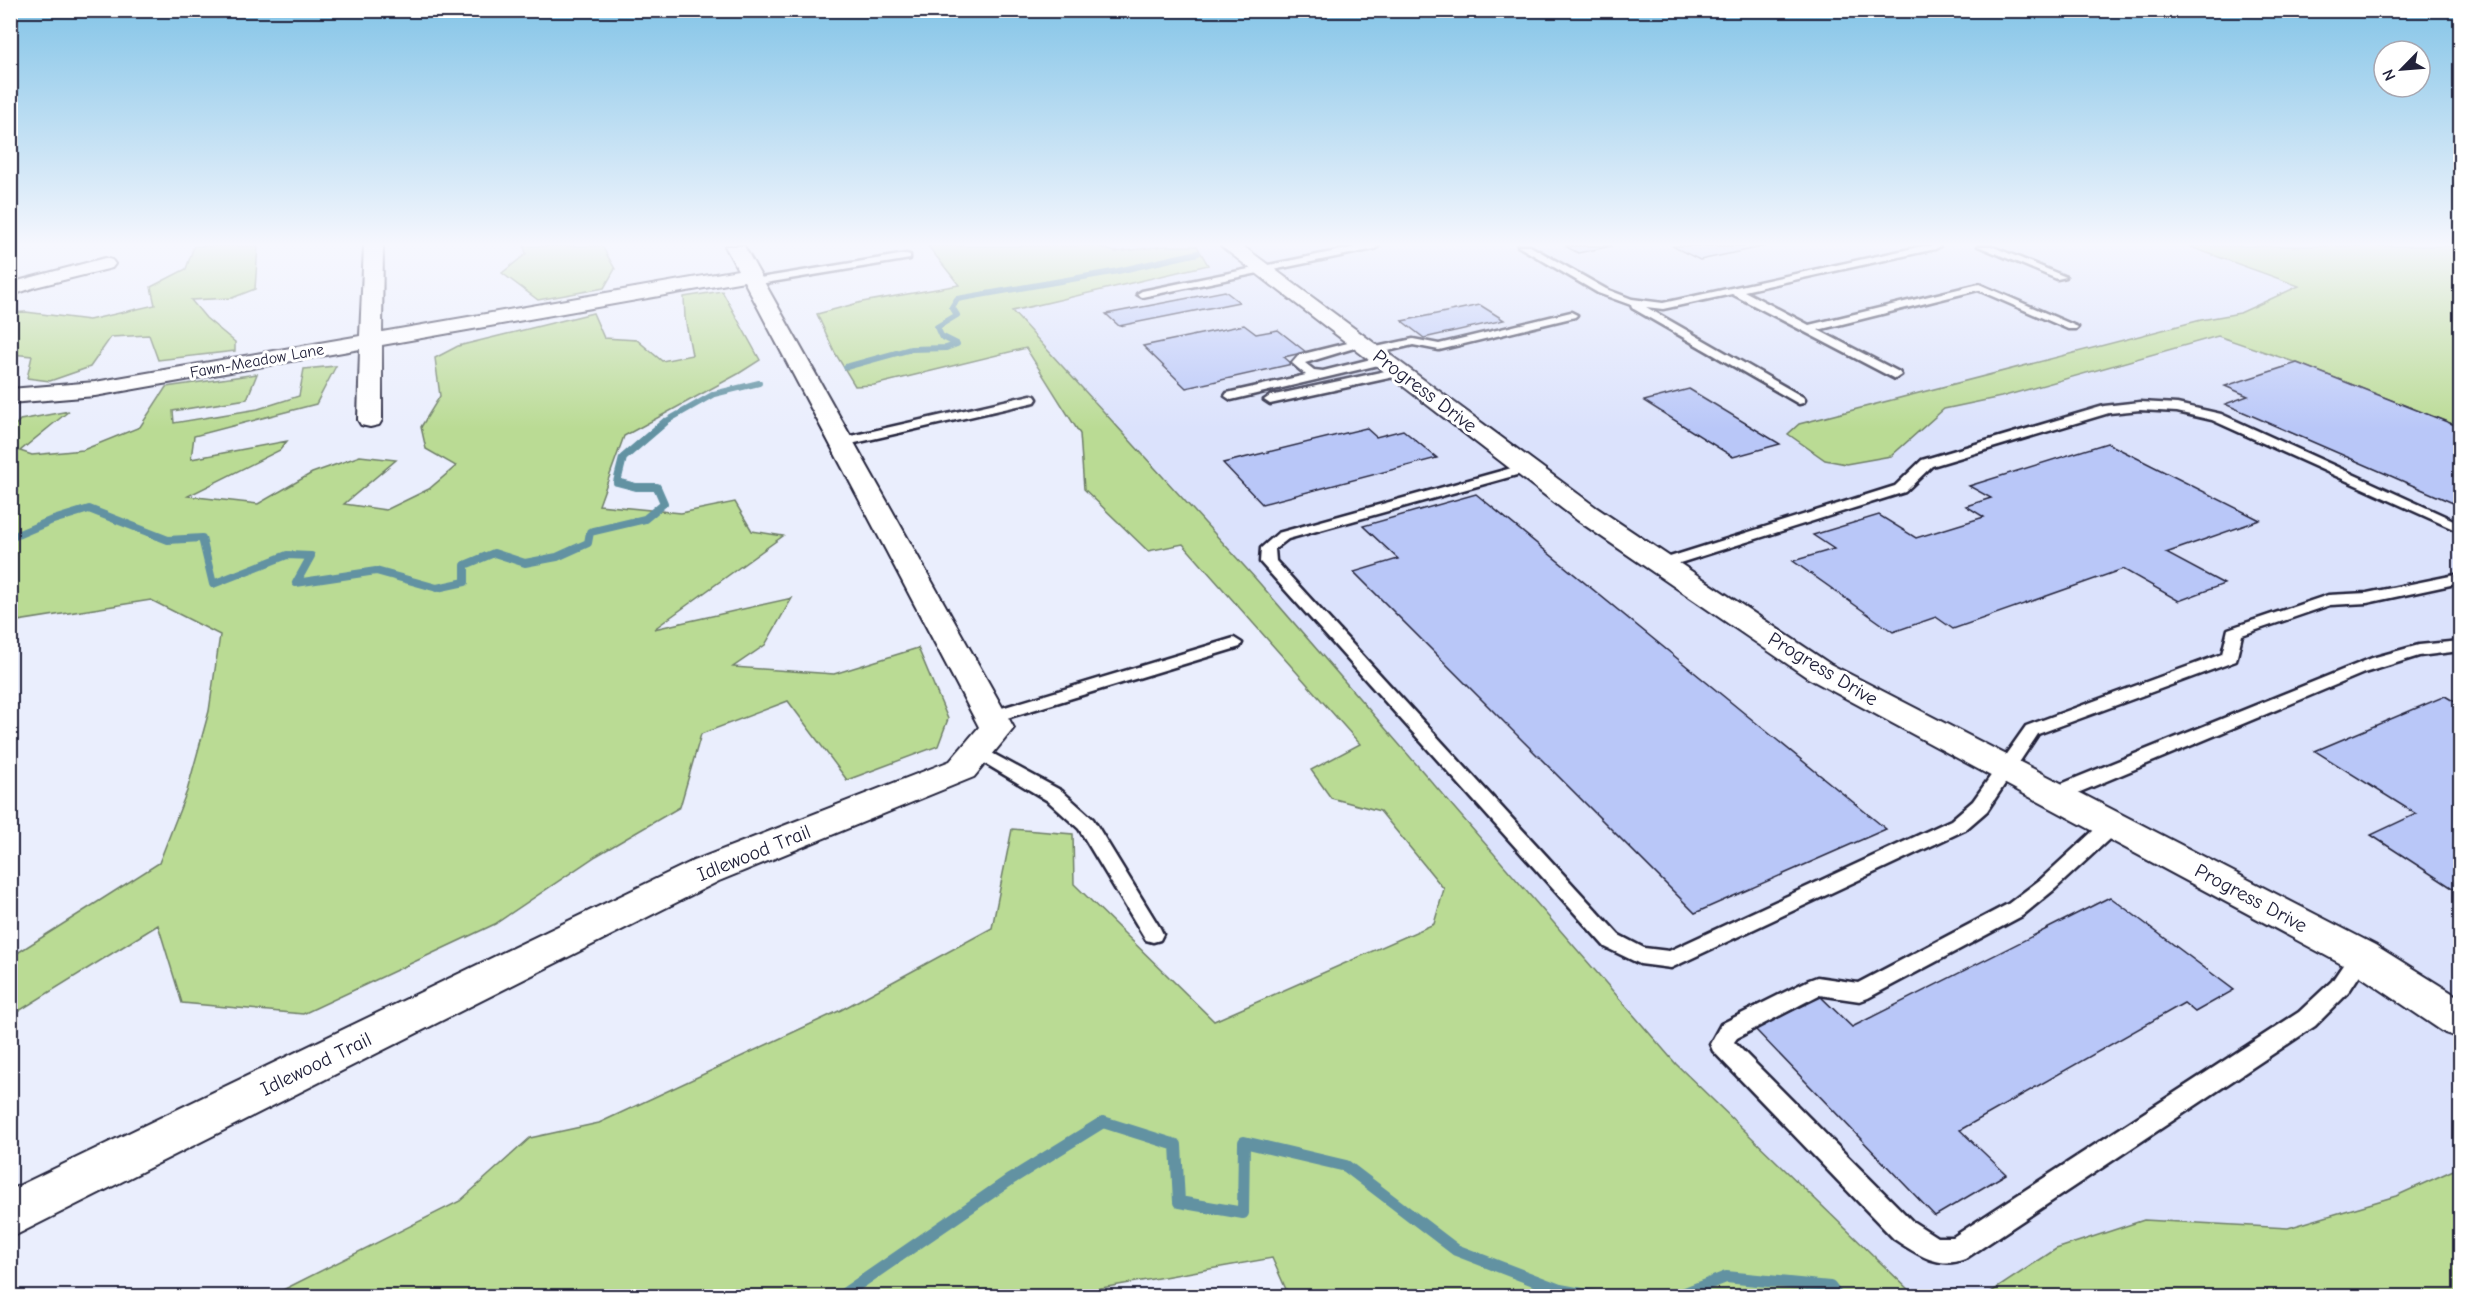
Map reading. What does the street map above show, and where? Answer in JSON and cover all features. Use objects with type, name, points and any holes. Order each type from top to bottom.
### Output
[{"type":"street","points":[[370,420],[372,307]]},
{"type":"street","name":"Fawn-Meadow Lane","points":[[10,396],[95,388],[371,341],[543,307]]},
{"type":"street","points":[[768,307],[991,717]]},
{"type":"street","name":"Progress Drive","points":[[1312,307],[1587,514],[1820,671],[2361,956],[2460,1020]]},
{"type":"street","name":"Idlewood Trail","points":[[10,1215],[706,871],[962,769],[997,728],[991,717]]},
{"type":"lane","points":[[1639,307],[1799,400]]},
{"type":"lane","points":[[1766,307],[1894,375]]},
{"type":"lane","points":[[1808,329],[1898,307]]},
{"type":"lane","points":[[2026,307],[2073,327]]},
{"type":"lane","points":[[1270,400],[1413,342],[1439,347],[1571,315]]},
{"type":"lane","points":[[1231,396],[1323,374],[1378,357]]},
{"type":"lane","points":[[1323,374],[1311,373],[1298,363],[1303,358],[1378,357]]},
{"type":"lane","points":[[842,442],[1031,399]]},
{"type":"lane","points":[[1662,564],[1900,489],[1927,463],[2108,409],[2140,406],[2177,408],[2216,417],[2460,528]]},
{"type":"lane","points":[[1527,468],[1282,536],[1268,548],[1268,562],[1612,941],[1640,956],[1671,960],[1958,825],[1980,806],[2032,730],[2230,657],[2234,632],[2328,600],[2367,598],[2460,579]]},
{"type":"lane","points":[[991,717],[1234,643]]},
{"type":"lane","points":[[2054,795],[2378,662],[2420,651],[2460,646]]},
{"type":"lane","points":[[977,751],[1055,796],[1086,824],[1153,934]]},
{"type":"lane","points":[[2112,825],[2048,884],[2015,910],[1860,992],[1817,986],[1729,1031],[1721,1044],[1903,1230],[1933,1249],[1956,1250],[2307,1019],[2340,987],[2361,956]]},
{"type":"shaded area","points":[[1002,307],[2326,307],[2460,413],[2460,1296],[1915,1296],[1676,1064]]},
{"type":"green space","points":[[146,307],[197,307],[206,318],[235,342],[235,351],[158,360],[149,335],[111,337],[90,367],[50,381],[27,378],[32,356],[11,354],[11,313],[26,312],[89,320]]},
{"type":"green space","points":[[684,307],[731,307],[760,360],[624,436],[599,505],[681,513],[735,502],[752,531],[783,536],[654,629],[792,598],[765,645],[733,667],[834,674],[918,648],[948,719],[938,746],[847,780],[788,701],[701,734],[680,807],[596,856],[495,924],[303,1014],[182,1003],[158,925],[11,1016],[11,957],[159,863],[187,791],[209,711],[220,635],[151,600],[11,622],[10,431],[20,420],[69,411],[20,451],[32,455],[83,450],[140,427],[166,387],[257,374],[247,399],[173,411],[174,423],[258,409],[299,396],[304,369],[336,366],[316,404],[194,436],[191,459],[287,441],[280,450],[188,496],[258,504],[312,473],[360,456],[396,460],[344,504],[386,510],[429,489],[456,466],[426,449],[421,427],[440,396],[435,358],[458,346],[593,313],[604,338],[637,340],[662,361],[692,355]]},
{"type":"green space","points":[[843,307],[1029,307],[1012,311],[1255,578],[1676,1064],[1915,1296],[1289,1296],[1272,1258],[1056,1296],[271,1296],[460,1201],[530,1138],[599,1123],[841,1010],[992,928],[1012,829],[1073,834],[1074,884],[1214,1021],[1434,924],[1444,889],[1380,811],[1331,798],[1311,770],[1360,744],[1183,544],[1148,551],[1084,489],[1080,434],[1026,348],[874,385],[855,386],[835,353],[817,314]]},
{"type":"green space","points":[[2253,307],[2460,307],[2460,427],[2297,363],[2218,336],[2001,397],[1944,409],[1891,456],[1846,464],[1825,460],[1788,434],[1799,424],[2201,320],[2240,313]]},
{"type":"green space","points":[[2460,1167],[2460,1296],[1985,1296],[2056,1249],[2144,1220],[2288,1228],[2396,1196]]},
{"type":"building","points":[[1142,307],[1214,307],[1119,326],[1106,314]]},
{"type":"building","points":[[1470,307],[1483,307],[1504,320],[1424,338],[1402,321]]},
{"type":"building","points":[[1244,325],[1256,334],[1278,330],[1306,352],[1284,357],[1292,364],[1186,388],[1143,346]]},
{"type":"building","points":[[2297,363],[2460,427],[2460,506],[2225,404],[2248,396],[2225,386]]},
{"type":"building","points":[[1689,389],[1780,444],[1733,457],[1644,401]]},
{"type":"building","points":[[1366,428],[1376,437],[1403,430],[1437,458],[1262,504],[1223,463]]},
{"type":"building","points":[[2107,443],[2260,520],[2166,553],[2224,584],[2179,601],[2123,569],[1953,629],[1936,617],[1893,632],[1793,561],[1834,549],[1813,535],[1879,515],[1916,538],[1984,517],[1966,506],[1991,498],[1969,486]]},
{"type":"building","points":[[1476,494],[1886,829],[1695,913],[1354,572],[1398,559],[1363,526]]},
{"type":"building","points":[[2445,696],[2460,705],[2460,893],[2371,835],[2416,814],[2315,751]]},
{"type":"building","points":[[2110,897],[2234,990],[2195,1012],[2184,1003],[1960,1130],[2006,1174],[1935,1216],[1755,1029],[1821,997],[1852,1027]]},
{"type":"waterway","points":[[846,367],[911,349],[946,348],[957,344],[941,336],[937,327],[957,315],[952,307]]},
{"type":"waterway","points":[[663,423],[714,394],[759,383]]},
{"type":"waterway","points":[[10,538],[50,521],[89,509],[168,540],[202,538],[213,584],[287,555],[311,556],[296,583],[376,571],[437,588],[465,582],[465,565],[494,553],[525,563],[557,557],[588,543],[590,532],[645,519],[664,503],[657,487],[636,487],[617,482],[623,458],[665,422]]},
{"type":"waterway","points":[[841,1296],[1011,1179],[1103,1122],[1176,1145],[1179,1202],[1243,1213],[1244,1142],[1346,1166],[1456,1250],[1560,1290],[1593,1296]]},
{"type":"waterway","points":[[1677,1296],[1726,1277],[1830,1287],[1837,1296]]}]
